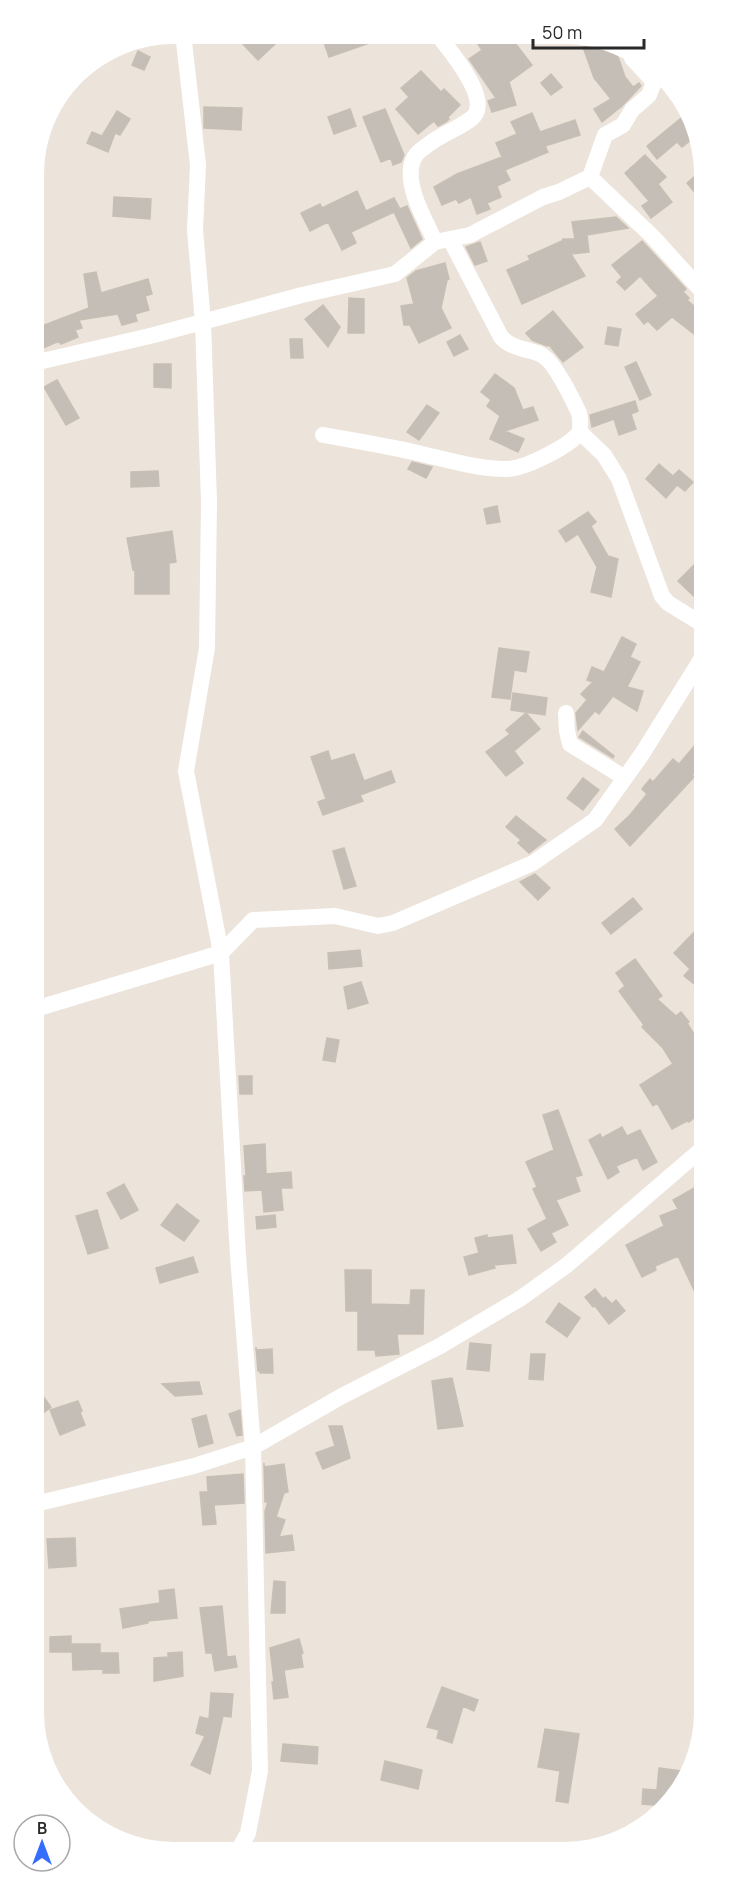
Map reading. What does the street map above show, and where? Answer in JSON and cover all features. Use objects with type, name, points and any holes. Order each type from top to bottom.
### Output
[{"type":"street","points":[[184,44],[198,165],[195,230],[203,322],[209,502],[207,648],[186,771],[221,953],[238,1256],[253,1447],[260,1771],[248,1833],[243,1842]]},
{"type":"street","points":[[444,44],[469,78],[476,94],[478,108],[473,117],[439,136],[416,153],[411,170],[412,189],[501,337],[506,343],[539,353],[554,365],[579,414],[580,432],[604,456],[619,479],[662,596],[668,603],[694,619]]},
{"type":"street","points":[[44,361],[394,274],[442,241],[470,235],[543,197],[590,177],[605,135],[623,125],[632,110],[649,95],[656,83]]},
{"type":"street","points":[[590,177],[652,236],[694,282]]},
{"type":"street","points":[[322,435],[371,443],[441,460],[505,469],[527,463],[568,444],[580,432]]},
{"type":"street","points":[[44,1006],[221,953],[253,920],[335,916],[378,926],[393,923],[533,863],[595,820],[642,754],[694,671]]},
{"type":"street","points":[[566,713],[570,744],[625,778]]},
{"type":"street","points":[[44,1502],[194,1466],[253,1447],[342,1396],[440,1346],[521,1298],[567,1265],[693,1156]]},
{"type":"building","points":[[243,44],[275,44],[258,60]]},
{"type":"building","points":[[324,44],[367,44],[329,57]]},
{"type":"building","points":[[478,44],[516,44],[532,65],[509,82],[516,105],[492,112],[488,101],[496,98],[469,59],[482,50]]},
{"type":"building","points":[[589,46],[618,56],[625,77],[633,87],[639,83],[641,86],[622,106],[602,122],[594,109],[611,99],[594,78],[583,47]]},
{"type":"building","points":[[138,51],[150,57],[144,70],[132,65]]},
{"type":"building","points":[[421,71],[441,92],[444,89],[460,105],[446,122],[438,126],[434,121],[418,134],[396,109],[409,97],[401,88]]},
{"type":"building","points":[[551,74],[562,87],[551,95],[541,83]]},
{"type":"building","points":[[204,107],[242,108],[241,130],[204,128]]},
{"type":"building","points":[[350,109],[356,126],[334,134],[328,117]]},
{"type":"building","points":[[385,109],[404,155],[401,162],[393,165],[391,158],[381,162],[363,117]]},
{"type":"building","points":[[117,111],[130,119],[120,135],[115,133],[108,152],[87,143],[92,132],[102,136]]},
{"type":"building","points":[[532,113],[540,132],[575,120],[580,135],[545,146],[548,152],[505,170],[510,180],[497,186],[501,197],[487,203],[490,209],[477,214],[471,197],[459,203],[456,199],[442,205],[434,187],[457,174],[502,157],[496,143],[517,134],[511,122]]},
{"type":"building","points":[[681,118],[689,141],[682,147],[677,142],[657,159],[647,146]]},
{"type":"building","points":[[645,155],[666,177],[658,184],[672,202],[651,218],[642,206],[649,201],[625,173]]},
{"type":"building","points":[[694,177],[694,191],[687,183]]},
{"type":"building","points":[[357,191],[366,211],[394,198],[400,209],[407,206],[422,239],[411,248],[394,212],[351,232],[356,243],[342,250],[328,222],[310,231],[301,213],[320,204],[322,208]]},
{"type":"building","points":[[114,197],[151,199],[150,219],[113,216]]},
{"type":"building","points":[[616,217],[628,228],[587,235],[589,252],[571,254],[585,276],[522,304],[507,270],[530,260],[528,256],[563,239],[575,239],[572,222]]},
{"type":"building","points":[[642,241],[686,289],[683,292],[694,306],[694,334],[672,317],[657,330],[648,321],[644,324],[636,314],[658,296],[640,276],[625,290],[617,282],[622,277],[612,265]]},
{"type":"building","points":[[480,242],[487,261],[475,265],[466,247]]},
{"type":"building","points":[[445,263],[449,279],[441,308],[451,328],[419,343],[410,325],[404,325],[401,306],[414,304],[407,278],[416,271]]},
{"type":"building","points":[[96,272],[101,293],[148,279],[152,294],[145,296],[149,310],[135,314],[137,321],[122,325],[118,314],[79,320],[82,328],[75,330],[78,337],[61,344],[59,341],[44,348],[44,325],[89,308],[84,274]]},
{"type":"building","points":[[349,298],[364,299],[364,333],[348,333]]},
{"type":"building","points":[[323,305],[340,327],[328,347],[305,319]]},
{"type":"building","points":[[553,311],[583,347],[563,362],[549,345],[532,340],[526,333]]},
{"type":"building","points":[[608,327],[621,329],[618,346],[605,344]]},
{"type":"building","points":[[460,335],[468,349],[454,356],[447,342]]},
{"type":"building","points":[[290,339],[302,339],[303,358],[291,358]]},
{"type":"building","points":[[636,362],[651,395],[640,400],[625,367]]},
{"type":"building","points":[[154,364],[171,364],[171,388],[154,387]]},
{"type":"building","points":[[495,374],[514,388],[523,410],[533,407],[538,420],[505,431],[524,439],[518,452],[490,439],[500,416],[487,406],[491,400],[481,392]]},
{"type":"building","points":[[57,380],[79,418],[66,425],[44,387]]},
{"type":"building","points":[[635,401],[638,411],[631,414],[636,429],[619,435],[614,419],[592,427],[590,415]]},
{"type":"building","points":[[427,405],[439,413],[419,440],[407,432]]},
{"type":"building","points":[[412,462],[432,467],[426,478],[408,469]]},
{"type":"building","points":[[659,464],[673,476],[679,470],[693,482],[685,491],[677,485],[666,498],[646,479]]},
{"type":"building","points":[[158,471],[159,486],[131,487],[131,472]]},
{"type":"building","points":[[497,506],[500,522],[487,524],[484,509]]},
{"type":"building","points":[[588,512],[596,522],[591,526],[608,556],[618,559],[611,597],[591,592],[597,567],[578,534],[566,542],[559,531]]},
{"type":"building","points":[[172,531],[176,562],[169,563],[169,594],[135,594],[135,569],[133,570],[127,538]]},
{"type":"building","points":[[694,565],[694,596],[678,581]]},
{"type":"building","points":[[622,637],[636,644],[630,657],[640,662],[627,687],[643,691],[637,711],[613,696],[599,714],[595,711],[578,730],[576,713],[587,700],[581,694],[593,682],[587,680],[592,667],[604,672]]},
{"type":"building","points":[[499,648],[529,652],[526,672],[514,670],[510,699],[492,697]]},
{"type":"building","points":[[513,693],[547,698],[545,715],[511,710]]},
{"type":"building","points":[[526,713],[540,729],[514,751],[523,763],[506,776],[486,752],[510,734],[506,730]]},
{"type":"building","points":[[583,731],[614,756],[613,758],[579,737]]},
{"type":"building","points":[[694,747],[694,777],[630,846],[615,829],[647,794],[642,789],[650,779],[653,782],[673,759],[679,764]]},
{"type":"building","points":[[328,751],[331,761],[354,754],[364,781],[391,771],[395,782],[360,795],[363,801],[323,815],[318,802],[326,799],[311,757]]},
{"type":"building","points":[[583,778],[599,790],[583,810],[567,798]]},
{"type":"building","points":[[516,816],[546,840],[529,853],[518,843],[521,840],[506,827]]},
{"type":"building","points":[[344,848],[356,886],[344,889],[333,851]]},
{"type":"building","points":[[535,874],[550,888],[538,900],[520,882]]},
{"type":"building","points":[[633,898],[642,909],[611,934],[602,923]]},
{"type":"building","points":[[694,933],[693,983],[684,976],[690,969],[674,953]]},
{"type":"building","points":[[360,950],[362,966],[329,969],[328,953]]},
{"type":"building","points":[[635,959],[662,996],[657,999],[676,1016],[681,1012],[689,1022],[687,1023],[693,1033],[693,1118],[689,1122],[672,1129],[657,1103],[653,1106],[640,1085],[673,1064],[663,1048],[642,1027],[644,1025],[619,991],[625,986],[616,973]]},
{"type":"building","points":[[361,982],[368,1003],[348,1009],[344,987]]},
{"type":"building","points":[[327,1038],[339,1040],[335,1062],[323,1060]]},
{"type":"building","points":[[239,1076],[252,1076],[252,1094],[240,1094]]},
{"type":"building","points":[[558,1110],[582,1175],[575,1177],[580,1191],[556,1200],[568,1225],[551,1233],[556,1242],[541,1251],[528,1229],[547,1219],[533,1189],[537,1187],[526,1162],[554,1150],[543,1115]]},
{"type":"building","points":[[622,1127],[627,1136],[640,1130],[657,1162],[643,1170],[637,1157],[616,1166],[619,1172],[608,1179],[589,1140],[600,1134],[602,1138]]},
{"type":"building","points":[[265,1144],[266,1174],[291,1172],[292,1188],[281,1188],[283,1210],[264,1212],[262,1190],[245,1191],[244,1146]]},
{"type":"building","points":[[124,1184],[138,1210],[121,1219],[107,1193]]},
{"type":"building","points":[[693,1188],[693,1288],[678,1256],[655,1266],[656,1270],[642,1277],[626,1245],[664,1226],[660,1216],[678,1209],[673,1200]]},
{"type":"building","points":[[177,1204],[199,1221],[184,1241],[161,1225]]},
{"type":"building","points":[[97,1210],[108,1248],[88,1254],[76,1216]]},
{"type":"building","points":[[275,1215],[276,1227],[257,1229],[256,1217]]},
{"type":"building","points":[[487,1235],[487,1238],[512,1235],[516,1263],[494,1265],[495,1268],[469,1275],[464,1257],[479,1253],[475,1238]]},
{"type":"building","points":[[193,1257],[198,1272],[160,1283],[156,1268]]},
{"type":"building","points":[[345,1270],[371,1270],[371,1304],[410,1305],[411,1290],[424,1290],[423,1334],[397,1334],[399,1354],[376,1356],[375,1350],[358,1350],[358,1311],[346,1311]]},
{"type":"building","points":[[595,1289],[603,1299],[605,1297],[612,1304],[616,1300],[625,1311],[609,1324],[595,1306],[601,1301],[593,1307],[585,1297]]},
{"type":"building","points":[[559,1303],[580,1318],[567,1337],[546,1322]]},
{"type":"building","points":[[470,1343],[491,1345],[489,1371],[467,1369]]},
{"type":"building","points":[[272,1349],[273,1373],[258,1371],[256,1350]]},
{"type":"building","points":[[531,1354],[545,1354],[543,1380],[529,1379]]},
{"type":"building","points":[[452,1378],[463,1426],[438,1429],[432,1381]]},
{"type":"building","points":[[199,1382],[202,1394],[175,1396],[162,1384]]},
{"type":"building","points":[[44,1397],[51,1407],[44,1412]]},
{"type":"building","points":[[78,1401],[85,1425],[60,1435],[50,1410]]},
{"type":"building","points":[[240,1410],[242,1435],[237,1436],[229,1414]]},
{"type":"building","points":[[206,1415],[213,1443],[199,1447],[192,1419]]},
{"type":"building","points":[[329,1426],[342,1426],[350,1458],[323,1469],[316,1453],[335,1446]]},
{"type":"building","points":[[284,1464],[288,1492],[284,1493],[276,1517],[285,1520],[279,1537],[292,1535],[294,1550],[266,1553],[265,1511],[268,1502],[265,1502],[264,1467]]},
{"type":"building","points":[[243,1474],[244,1503],[214,1505],[216,1524],[203,1525],[200,1492],[208,1492],[207,1477]]},
{"type":"building","points":[[75,1538],[76,1566],[49,1568],[47,1539]]},
{"type":"building","points":[[274,1581],[285,1582],[285,1613],[271,1613]]},
{"type":"building","points":[[174,1589],[177,1618],[148,1621],[148,1623],[123,1628],[120,1609],[160,1603],[159,1591]]},
{"type":"building","points":[[222,1606],[227,1657],[235,1656],[237,1667],[215,1671],[212,1653],[206,1653],[200,1608]]},
{"type":"building","points":[[71,1636],[71,1652],[50,1652],[50,1637]]},
{"type":"building","points":[[299,1639],[303,1653],[301,1654],[303,1667],[284,1670],[288,1697],[274,1699],[270,1648]]},
{"type":"building","points":[[72,1644],[100,1644],[100,1653],[118,1653],[119,1673],[103,1673],[103,1669],[73,1670]]},
{"type":"building","points":[[182,1652],[183,1676],[154,1681],[154,1658],[168,1657],[168,1653]]},
{"type":"building","points":[[442,1687],[478,1700],[474,1711],[463,1706],[452,1743],[437,1738],[439,1730],[427,1727]]},
{"type":"building","points":[[211,1693],[233,1694],[231,1717],[223,1716],[210,1774],[191,1765],[205,1736],[196,1733],[200,1717],[209,1719]]},
{"type":"building","points":[[545,1729],[579,1734],[568,1803],[556,1801],[560,1771],[538,1767]]},
{"type":"building","points":[[283,1744],[318,1747],[317,1764],[281,1761]]},
{"type":"building","points":[[385,1761],[422,1770],[418,1789],[381,1780]]},
{"type":"building","points":[[659,1768],[679,1771],[672,1784],[653,1805],[642,1804],[643,1789],[657,1790]]}]
